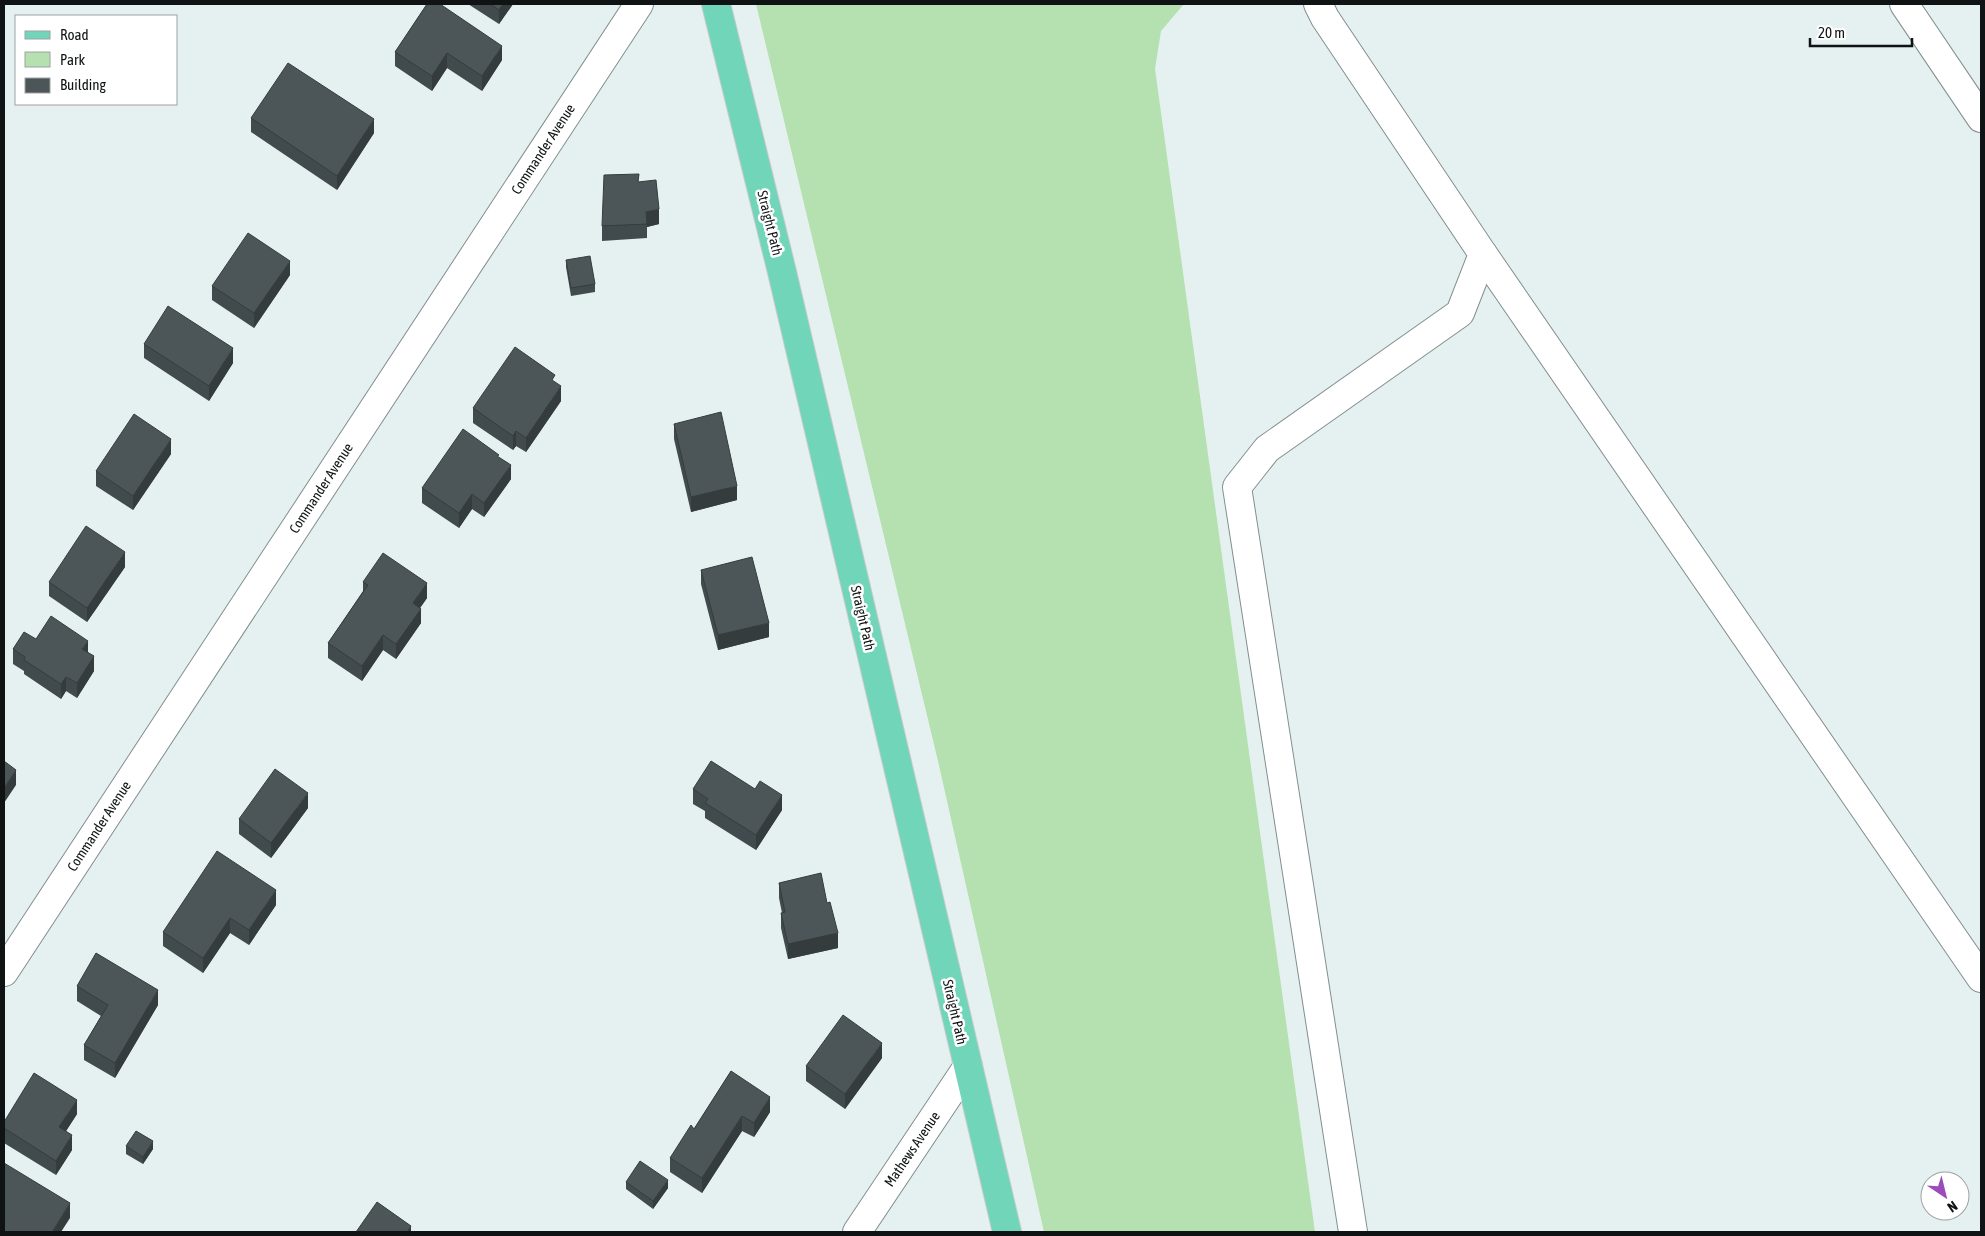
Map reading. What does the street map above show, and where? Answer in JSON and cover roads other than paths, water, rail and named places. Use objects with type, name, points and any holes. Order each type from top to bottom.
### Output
[{"type":"main road","name":"Straight Path","points":[[716,4],[782,272],[1006,1232]]},
{"type":"street","name":"Commander Avenue","points":[[4,972],[639,4]]},
{"type":"street","points":[[1318,4],[1325,18],[1483,254],[1981,978]]},
{"type":"street","points":[[1904,4],[1981,118]]},
{"type":"street","points":[[1353,1232],[1237,487],[1267,449],[1460,313],[1483,254]]},
{"type":"street","name":"Mathews Avenue","points":[[857,1232],[968,1066]]}]
